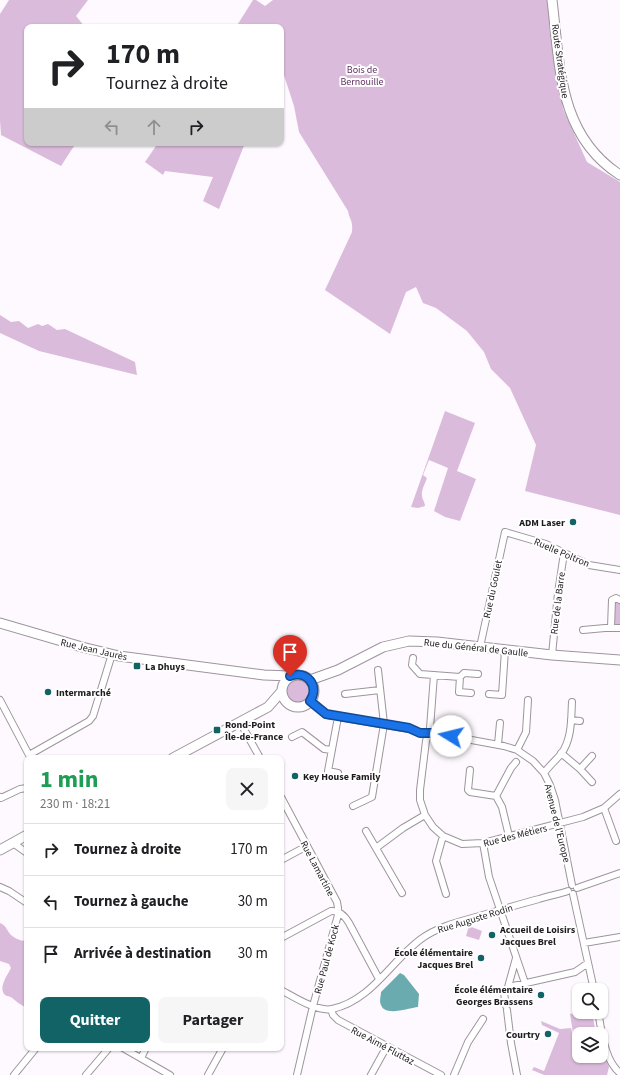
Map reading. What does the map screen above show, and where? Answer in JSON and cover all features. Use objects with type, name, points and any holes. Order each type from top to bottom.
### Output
[{"type":"street","name":"Route Stratégique","points":[[552,0],[563,92],[568,107],[590,150],[620,175]]},
{"type":"street","name":"Ruelle Poltron","points":[[505,532],[546,544],[589,565],[620,570]]},
{"type":"street","name":"Rue du Goulet","points":[[480,647],[505,532]]},
{"type":"street","name":"Rue de la Barre","points":[[552,654],[564,552]]},
{"type":"street","points":[[611,627],[612,600],[616,598],[620,600]]},
{"type":"street","name":"Rue Jean Jaurès","points":[[0,623],[39,635],[78,651],[111,657],[264,675]]},
{"type":"street","points":[[583,630],[611,627],[620,628]]},
{"type":"street","name":"Rue du Général de Gaulle","points":[[312,697],[318,685],[338,670],[375,650],[400,642],[437,642],[506,650],[620,660]]},
{"type":"street","points":[[489,694],[502,695],[506,650]]},
{"type":"street","points":[[32,755],[89,721],[93,716],[111,657]]},
{"type":"street","points":[[413,658],[412,665],[420,674],[460,677]]},
{"type":"street","name":"Rue du Général de Gaulle","points":[[310,680],[338,670]]},
{"type":"street","points":[[354,806],[372,797],[384,724],[378,670]]},
{"type":"street","points":[[472,693],[459,692],[460,677],[464,673],[478,674]]},
{"type":"street","points":[[179,755],[268,707],[288,704],[297,707],[307,705],[312,697],[314,688],[310,680],[300,674],[290,676],[264,675]]},
{"type":"street","name":"Rue des Métiers","points":[[434,674],[430,728],[420,790],[420,800],[425,816],[433,827],[443,836],[462,844],[483,843],[583,817],[604,808],[620,794]]},
{"type":"street","points":[[264,675],[272,679],[288,704]]},
{"type":"street","points":[[268,707],[281,691],[286,680],[290,676]]},
{"type":"street","points":[[345,694],[380,690]]},
{"type":"street","name":"Avenue de l'Europe","points":[[312,697],[324,713],[338,717],[409,728],[420,733],[498,744],[517,750],[528,757],[544,772],[550,785],[575,887]]},
{"type":"street","points":[[0,700],[29,755]]},
{"type":"street","points":[[517,750],[526,732],[528,700]]},
{"type":"street","points":[[544,772],[561,754],[568,739],[572,702]]},
{"type":"street","points":[[338,717],[328,771],[338,773]]},
{"type":"street","points":[[571,720],[580,721]]},
{"type":"street","points":[[240,722],[258,755]]},
{"type":"street","points":[[498,744],[500,723]]},
{"type":"street","points":[[292,737],[302,732],[324,749],[332,750]]},
{"type":"street","points":[[561,754],[580,769],[592,782]]},
{"type":"street","points":[[580,769],[592,756]]},
{"type":"street","points":[[496,796],[510,768],[516,762]]},
{"type":"street","points":[[470,770],[469,791],[496,796]]},
{"type":"street","points":[[0,797],[1,798],[24,788]]},
{"type":"street","points":[[496,796],[502,807],[509,836]]},
{"type":"street","name":"Rue Lamartine","points":[[284,803],[337,902],[338,912],[344,916],[349,923],[379,979]]},
{"type":"street","points":[[604,808],[616,841]]},
{"type":"street","points":[[376,848],[403,828],[425,816]]},
{"type":"street","points":[[366,831],[402,893]]},
{"type":"street","points":[[443,836],[436,861],[446,894]]},
{"type":"street","points":[[0,850],[24,838]]},
{"type":"street","points":[[13,843],[24,851]]},
{"type":"street","points":[[483,843],[489,877],[525,983]]},
{"type":"street","points":[[284,858],[307,846]]},
{"type":"street","points":[[592,983],[584,943],[569,887],[575,887],[620,874]]},
{"type":"street","points":[[0,887],[10,890],[24,900]]},
{"type":"street","name":"Rue Auguste Rodin","points":[[331,1009],[355,1000],[426,935],[447,926],[500,910],[570,892]]},
{"type":"street","points":[[284,936],[331,911],[338,912]]},
{"type":"street","name":"Rue Paul de Kock","points":[[296,1075],[338,912]]},
{"type":"street","points":[[584,943],[620,937]]},
{"type":"street","points":[[516,958],[508,987],[504,993],[518,1075]]},
{"type":"street","points":[[508,987],[575,972],[588,963]]},
{"type":"street","points":[[284,992],[313,1006],[331,1009]]},
{"type":"street","name":"Rue Aimé Fluttaz","points":[[331,1009],[333,1015],[338,1020],[440,1075]]},
{"type":"street","points":[[454,1075],[468,1042],[483,1019]]},
{"type":"street","points":[[600,1019],[608,1057],[616,1073]]},
{"type":"street","points":[[371,1075],[387,1046]]},
{"type":"street","points":[[14,1075],[34,1051]]},
{"type":"street","points":[[86,1075],[106,1051]]},
{"type":"street","points":[[128,1051],[170,1075]]},
{"type":"street","points":[[141,1058],[144,1051]]},
{"type":"street","points":[[208,1075],[222,1051]]},
{"type":"street","points":[[155,1075],[159,1069]]},
{"type":"green space","points":[[9,0],[88,0],[76,16],[83,24],[24,24],[24,146],[74,146],[61,166],[1,135],[0,14]]},
{"type":"green space","name":"Bois de Bernouille","points":[[253,0],[256,0],[265,6],[273,0],[552,0],[563,109],[587,162],[620,182],[620,515],[525,491],[536,445],[510,388],[491,369],[484,352],[467,331],[436,308],[423,303],[416,287],[406,292],[390,334],[325,290],[352,232],[352,223],[348,211],[299,132],[294,106],[284,75],[284,24],[238,24]]},
{"type":"green space","points":[[156,146],[244,146],[219,209],[203,201],[213,177],[165,171],[163,175],[145,162]]},
{"type":"green space","points":[[0,315],[11,322],[19,321],[28,328],[38,324],[42,326],[48,324],[57,330],[65,329],[135,362],[137,375],[39,351],[0,333]]},
{"type":"green space","points":[[445,411],[475,423],[457,471],[476,479],[460,521],[445,517],[434,511],[448,468],[429,460],[423,475],[427,478],[422,494],[425,506],[418,508],[411,507]]},
{"type":"green space","points":[[616,601],[620,602],[620,626],[615,625],[613,622]]},
{"type":"green space","points":[[298,679],[307,682],[310,691],[307,700],[298,703],[289,700],[286,691],[289,682]]},
{"type":"green space","points":[[0,923],[11,935],[17,939],[23,941],[24,940],[24,1006],[11,997],[5,995],[3,992],[3,983],[11,968],[9,964],[0,961]]},
{"type":"green space","points":[[469,926],[482,931],[479,940],[466,936]]},
{"type":"green space","points":[[570,1014],[572,1014],[572,1019],[593,1019],[595,1027],[572,1027]]},
{"type":"green space","points":[[541,1021],[560,1029],[571,1028],[572,1063],[608,1063],[609,1067],[607,1075],[544,1075],[532,1070],[534,1067],[544,1071],[559,1033],[542,1025]]},
{"type":"water","points":[[400,973],[404,975],[419,994],[418,1007],[398,1011],[387,1011],[383,1009],[380,1003],[381,992]]},
{"type":"place","name":"ADM Laser","points":[[573,522]]},
{"type":"place","name":"La Dhuys","points":[[137,666]]},
{"type":"place","name":"Intermarché","points":[[48,692]]},
{"type":"place","name":"Rond-Point Île-de-France","points":[[217,730]]},
{"type":"place","name":"Key House Family","points":[[295,776]]},
{"type":"place","name":"Accueil de Loisirs Jacques Brel","points":[[492,935]]},
{"type":"place","name":"École élémentaire Jacques Brel","points":[[481,958]]},
{"type":"place","name":"École élémentaire Georges Brassens","points":[[541,995]]},
{"type":"place","name":"Courtry","points":[[548,1034]]},
{"type":"route","points":[[290,676],[300,674],[306,676],[310,680],[314,688],[314,693],[313,698],[310,701],[326,714],[409,728],[420,733],[434,733],[451,736]]}]
